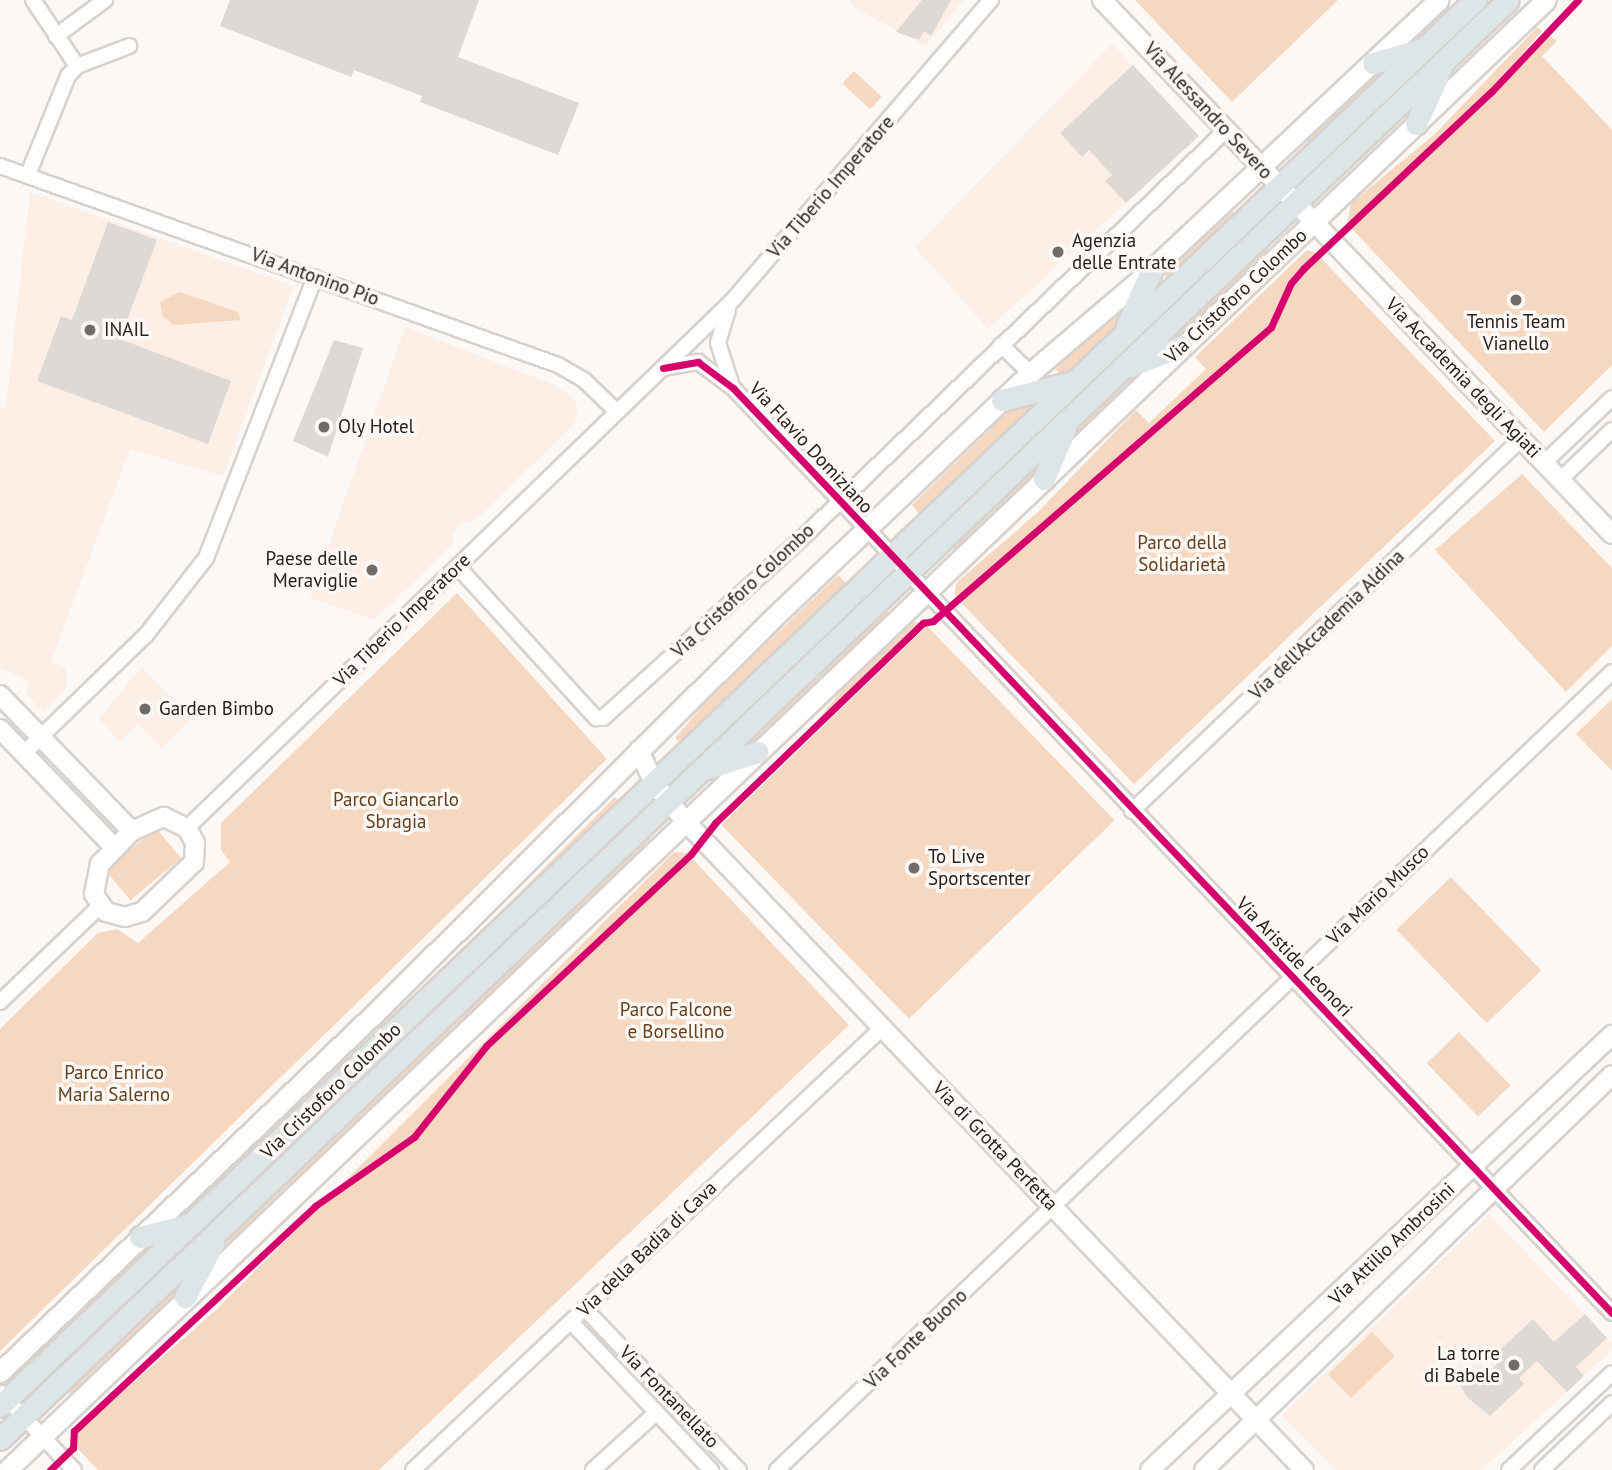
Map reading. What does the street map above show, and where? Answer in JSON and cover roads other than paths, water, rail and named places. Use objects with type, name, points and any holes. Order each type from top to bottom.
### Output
[{"type":"main road","name":"Via Cristoforo Colombo","points":[[0,1371],[1030,373],[1152,270],[1438,0]]},
{"type":"main road","name":"Via Cristoforo Colombo","points":[[2,1399],[192,1224],[1475,0]]},
{"type":"main road","name":"Via Cristoforo Colombo","points":[[0,1439],[1508,0]]},
{"type":"main road","name":"Via Cristoforo Colombo","points":[[7,1470],[185,1297],[1546,0]]},
{"type":"main road","points":[[1373,63],[1424,48]]},
{"type":"main road","points":[[1416,124],[1444,61]]},
{"type":"main road","points":[[1122,337],[1152,270]]},
{"type":"main road","points":[[1121,369],[1182,346]]},
{"type":"main road","points":[[1002,400],[1074,381]]},
{"type":"main road","points":[[1044,479],[1069,419]]},
{"type":"main road","points":[[702,770],[758,752]]},
{"type":"main road","points":[[140,1237],[192,1224]]},
{"type":"main road","points":[[185,1297],[220,1230]]},
{"type":"street","points":[[33,0],[77,66]]},
{"type":"street","points":[[56,36],[105,0]]},
{"type":"street","name":"Via Tiberio Imperatore","points":[[187,828],[732,301],[991,0]]},
{"type":"street","name":"Via Alessandro Severo","points":[[1102,0],[1314,222]]},
{"type":"street","points":[[29,172],[52,105],[77,66],[129,46]]},
{"type":"street","name":"Via Cristoforo Colombo","points":[[458,567],[596,718],[603,718],[839,502],[1226,130]]},
{"type":"street","name":"Via Antonino Pio","points":[[0,166],[29,172],[558,365],[616,411]]},
{"type":"street","name":"Via Accademia degli Agiati","points":[[1314,222],[1612,534]]},
{"type":"street","points":[[23,754],[146,635],[206,558],[315,277]]},
{"type":"street","points":[[732,301],[718,343],[733,388]]},
{"type":"street","points":[[1001,345],[1030,373]]},
{"type":"street","points":[[663,368],[698,362],[733,388]]},
{"type":"street","name":"Via Flavio Domiziano","points":[[733,388],[867,530]]},
{"type":"street","points":[[1544,463],[1612,398]]},
{"type":"street","points":[[1560,480],[1612,430]]},
{"type":"street","name":"Via dell'Accademia Aldina","points":[[1132,811],[1521,439]]},
{"type":"street","points":[[867,530],[925,592]]},
{"type":"street","name":"Via Aristide Leonori","points":[[925,592],[1612,1313]]},
{"type":"street","name":"Via Mario Musco","points":[[1054,1207],[1612,672]]},
{"type":"street","points":[[0,695],[132,831]]},
{"type":"street","points":[[0,729],[114,847]]},
{"type":"street","points":[[639,750],[654,783],[685,821]]},
{"type":"street","points":[[164,817],[187,828],[195,843],[194,862],[151,903],[125,917],[99,907],[94,875],[114,847],[132,831],[164,817]]},
{"type":"street","name":"Via di Grotta Perfetta","points":[[685,821],[1304,1470]]},
{"type":"street","points":[[0,1002],[99,907]]},
{"type":"street","name":"Via della Badia di Cava","points":[[413,1470],[882,1028]]},
{"type":"street","name":"Via Attilio Ambrosini","points":[[1150,1470],[1612,1035]]},
{"type":"street","name":"Via Attilio Ambrosini","points":[[1204,1470],[1612,1075]]},
{"type":"street","name":"Via Fonte Buono","points":[[777,1470],[1054,1207]]},
{"type":"street","name":"Via Fontanellato","points":[[585,1309],[733,1468]]},
{"type":"street","name":"Via Fontanellato","points":[[571,1322],[711,1470]]},
{"type":"street","name":"Via Fontanellato","points":[[590,1343],[604,1329]]},
{"type":"street","points":[[1509,1470],[1612,1373]]},
{"type":"street","name":"Via Cristoforo Colombo","points":[[2,1399],[42,1436]]},
{"type":"street","points":[[1542,1470],[1612,1403]]},
{"type":"street","points":[[593,1470],[657,1412]]},
{"type":"street","points":[[42,1436],[74,1470]]},
{"type":"place","name":"Agenzia delle Entrate","points":[[1058,252]]},
{"type":"place","name":"Tennis Team Vianello","points":[[1516,300]]},
{"type":"place","name":"INAIL","points":[[90,330]]},
{"type":"place","name":"Oly Hotel","points":[[324,427]]},
{"type":"place","name":"Paese delle Meraviglie","points":[[372,570]]},
{"type":"place","name":"Garden Bimbo","points":[[145,709]]},
{"type":"place","name":"To Live Sportscenter","points":[[914,868]]},
{"type":"place","name":"La torre di Babele","points":[[1514,1365]]},
{"type":"park label","name":"Parco della Solidarietà","points":[[1182,554]]},
{"type":"park label","name":"Parco Giancarlo Sbragia","points":[[396,811]]},
{"type":"park label","name":"Parco Falcone e Borsellino","points":[[676,1021]]},
{"type":"park label","name":"Parco Enrico Maria Salerno","points":[[114,1084]]}]
